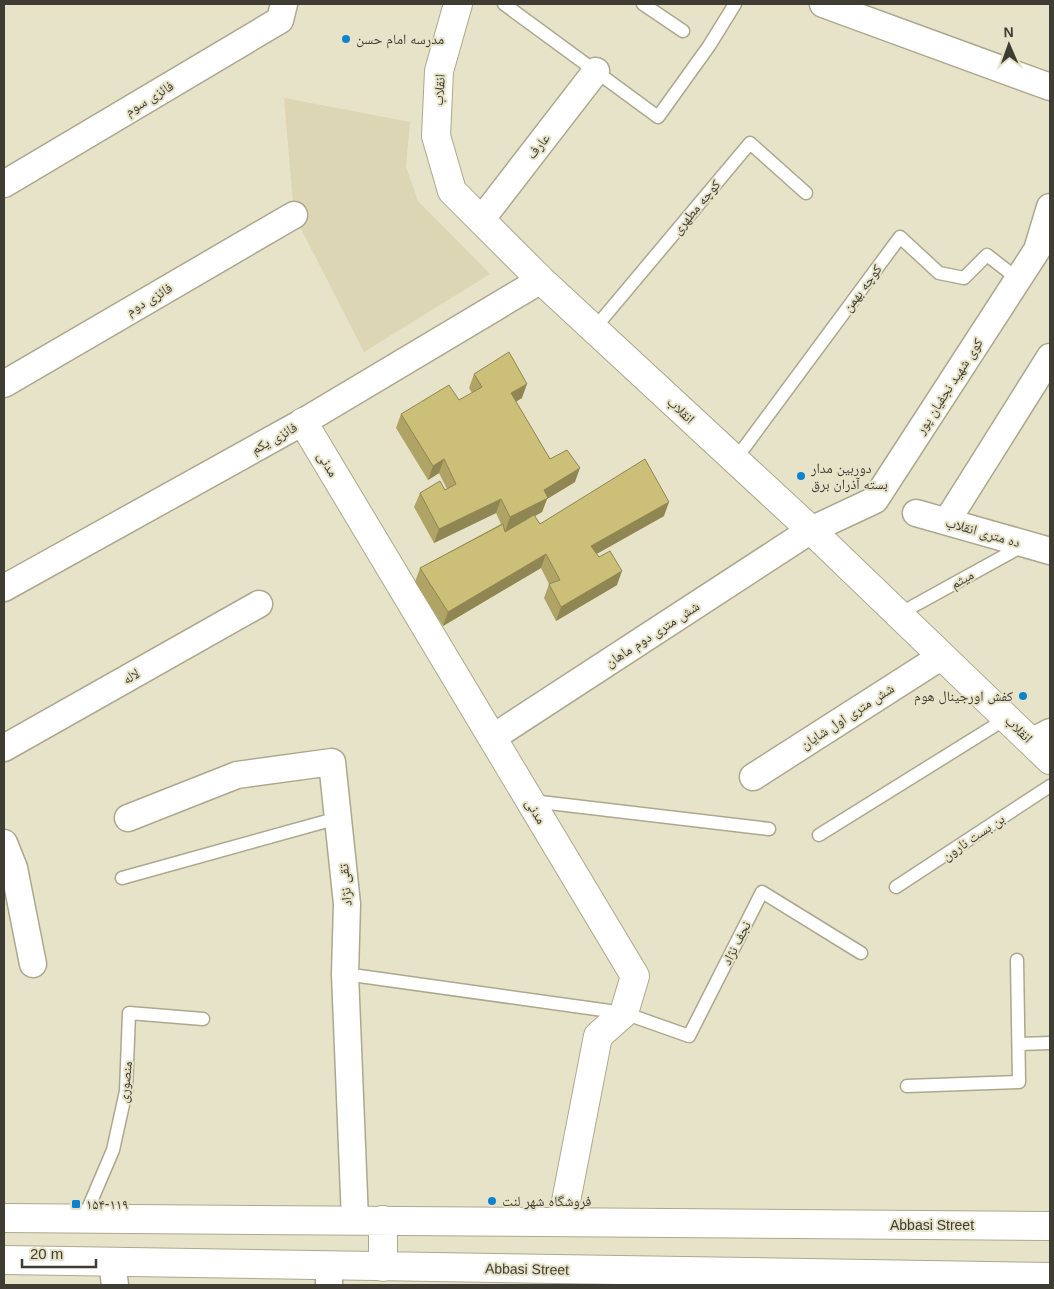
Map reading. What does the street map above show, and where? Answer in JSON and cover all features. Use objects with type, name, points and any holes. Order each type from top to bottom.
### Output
[{"type":"main road","name":"انقلاب","points":[[458,4],[439,71],[436,136],[452,191],[541,280],[812,530],[1007,718],[1044,744]]},
{"type":"main road","name":"مدنی","points":[[302,422],[635,976],[624,1013]]},
{"type":"main road","points":[[562,1222],[598,1036],[624,1013]]},
{"type":"main road","name":"Abbasi Street","points":[[4,1218],[1050,1226]]},
{"type":"main road","points":[[383,1220],[383,1267]]},
{"type":"main road","name":"Abbasi Street","points":[[4,1260],[113,1274],[329,1276],[383,1267],[611,1278],[965,1280],[1050,1277]]},
{"type":"street","name":"فائزی سوم","points":[[4,184],[280,20],[284,4]]},
{"type":"street","points":[[823,4],[1050,87]]},
{"type":"street","name":"عارف","points":[[481,220],[596,71]]},
{"type":"street","name":"کوی شهید نجفیان پور","points":[[812,530],[875,500],[1037,250],[1045,244],[1050,207]]},
{"type":"street","name":"فائزی دوم","points":[[4,384],[294,215]]},
{"type":"street","name":"فائزی یکم","points":[[4,588],[302,422],[541,280]]},
{"type":"street","points":[[948,522],[1050,356]]},
{"type":"street","name":"ده متری انقلاب","points":[[916,513],[1038,548]]},
{"type":"street","name":"شش متری دوم ماهان","points":[[492,738],[812,530]]},
{"type":"street","name":"لاله","points":[[4,748],[259,604]]},
{"type":"street","name":"شش متری اول شایان","points":[[753,777],[942,656]]},
{"type":"street","name":"تقی نژاد","points":[[128,818],[237,775],[332,762],[347,904],[345,974],[354,1220]]},
{"type":"street","points":[[4,843],[33,964]]},
{"type":"lane","points":[[504,4],[658,117],[709,46],[734,4]]},
{"type":"lane","points":[[643,4],[683,31]]},
{"type":"lane","name":"کوچه مطهری","points":[[594,329],[750,143],[806,194]]},
{"type":"lane","name":"کوچه بهمن","points":[[735,460],[900,237],[939,272],[964,278],[987,255],[1018,279]]},
{"type":"lane","name":"میثم","points":[[898,614],[1038,548]]},
{"type":"lane","points":[[819,835],[1007,718]]},
{"type":"lane","name":"بن بست نارون","points":[[896,887],[1050,786]]},
{"type":"lane","points":[[530,801],[769,829]]},
{"type":"lane","points":[[122,878],[338,818]]},
{"type":"lane","name":"نجف نژاد","points":[[624,1013],[689,1036],[762,892],[862,953]]},
{"type":"lane","points":[[907,1086],[1019,1082],[1017,960]]},
{"type":"lane","points":[[345,974],[624,1013]]},
{"type":"lane","name":"منصوری","points":[[84,1218],[113,1150],[126,1091],[129,1013],[203,1019]]},
{"type":"lane","points":[[1019,1044],[1050,1043]]},
{"type":"shaded area","points":[[284,98],[410,122],[406,167],[418,201],[490,274],[364,352],[294,215]]},
{"type":"building","points":[[509,352],[527,384],[511,393],[550,459],[567,450],[580,468],[544,490],[548,498],[510,517],[501,499],[439,529],[420,493],[440,481],[445,490],[456,484],[444,459],[433,466],[401,414],[449,385],[459,400],[482,387],[474,374]]},
{"type":"building","points":[[645,459],[669,502],[591,546],[599,557],[610,551],[622,571],[561,607],[549,584],[560,580],[546,554],[448,612],[420,568],[503,524],[505,532],[534,515],[540,524]]},
{"type":"place","name":"مدرسه امام حسن","points":[[346,39]]},
{"type":"place","name":"دوربین مدار بسته آذران برق","points":[[801,476]]},
{"type":"place","name":"کفش اورجینال هوم","points":[[1023,696]]},
{"type":"place","name":"فروشگاه شهر لنت","points":[[492,1201]]},
{"type":"place","name":"۱۵۴-۱۱۹","points":[[76,1204]]}]
